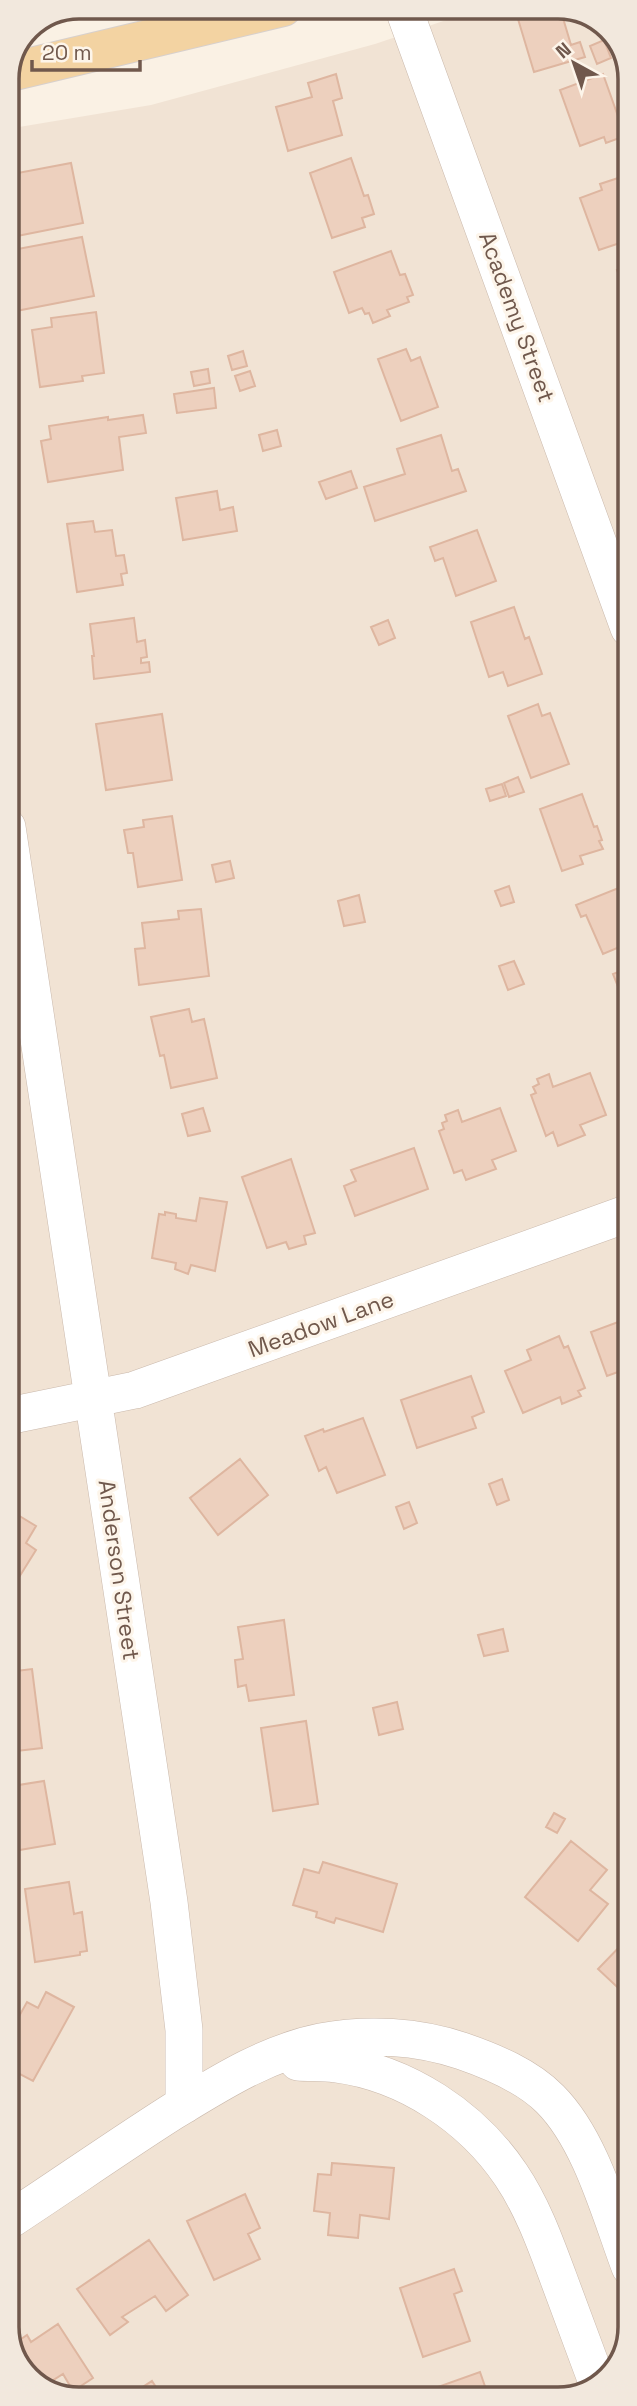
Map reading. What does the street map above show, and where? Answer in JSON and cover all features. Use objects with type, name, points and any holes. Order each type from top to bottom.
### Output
[{"type":"main road","points":[[20,70],[233,19]]},
{"type":"street","name":"Academy Street","points":[[407,19],[618,598]]},
{"type":"street","name":"Anderson Street","points":[[19,900],[169,1902],[184,2029],[184,2105]]},
{"type":"street","name":"Meadow Lane","points":[[19,1414],[135,1390],[618,1217]]},
{"type":"street","points":[[19,2214],[221,2082],[276,2056],[321,2042],[408,2038],[447,2046],[483,2058],[517,2074],[550,2099],[575,2133],[597,2177],[618,2234]]},
{"type":"street","points":[[252,2067],[282,2062],[335,2063],[385,2075],[424,2094],[461,2119],[489,2147],[511,2175],[529,2205],[544,2238],[594,2374]]},
{"type":"shaded area","points":[[449,19],[562,19],[588,27],[597,34],[610,49],[617,67],[617,2335],[612,2353],[597,2372],[570,2386],[67,2386],[46,2377],[27,2357],[20,2339],[19,2327],[19,127],[151,105],[375,44]]},
{"type":"building","points":[[518,19],[563,19],[571,45],[580,42],[585,57],[534,72]]},
{"type":"building","points":[[603,40],[611,58],[597,64],[590,46]]},
{"type":"building","points":[[336,74],[342,98],[333,101],[342,135],[288,151],[276,107],[312,97],[308,83]]},
{"type":"building","points":[[603,74],[618,116],[618,139],[606,143],[604,137],[580,146],[560,90]]},
{"type":"building","points":[[351,158],[364,196],[368,195],[374,214],[362,218],[365,227],[332,238],[310,173]]},
{"type":"building","points":[[71,163],[83,223],[19,236],[19,173]]},
{"type":"building","points":[[618,178],[618,244],[599,250],[580,198],[602,190],[600,184]]},
{"type":"building","points":[[82,237],[94,296],[19,310],[19,249]]},
{"type":"building","points":[[391,251],[400,275],[405,274],[413,295],[407,297],[409,302],[387,310],[390,316],[373,323],[369,313],[365,314],[362,308],[349,313],[334,272]]},
{"type":"building","points":[[96,312],[104,373],[82,376],[83,381],[40,387],[32,330],[52,327],[51,318]]},
{"type":"building","points":[[406,349],[411,361],[420,357],[438,407],[401,421],[378,359]]},
{"type":"building","points":[[243,351],[247,366],[232,370],[228,356]]},
{"type":"building","points":[[208,369],[210,383],[194,386],[191,372]]},
{"type":"building","points":[[250,371],[255,386],[240,391],[235,376]]},
{"type":"building","points":[[214,388],[216,408],[177,413],[174,394]]},
{"type":"building","points":[[143,415],[146,433],[119,437],[123,470],[48,482],[41,441],[51,439],[49,426]]},
{"type":"building","points":[[277,430],[281,446],[263,451],[259,435]]},
{"type":"building","points":[[441,435],[452,471],[458,469],[466,491],[375,521],[364,487],[405,474],[397,449]]},
{"type":"building","points":[[351,471],[357,488],[326,499],[319,482]]},
{"type":"building","points":[[217,491],[220,510],[233,507],[237,531],[183,540],[176,498]]},
{"type":"building","points":[[93,521],[95,532],[112,530],[116,556],[124,555],[127,573],[121,574],[123,585],[77,592],[67,524]]},
{"type":"building","points":[[477,530],[496,581],[456,596],[443,558],[435,561],[430,547]]},
{"type":"building","points":[[514,607],[525,639],[529,637],[542,674],[508,686],[503,672],[489,677],[471,622]]},
{"type":"building","points":[[134,618],[137,642],[145,640],[147,657],[141,658],[141,663],[149,662],[150,672],[94,679],[90,624]]},
{"type":"building","points":[[388,620],[395,638],[379,645],[371,627]]},
{"type":"building","points":[[538,704],[542,716],[550,713],[569,764],[531,778],[508,716]]},
{"type":"building","points":[[162,714],[172,780],[106,790],[96,724]]},
{"type":"building","points":[[518,777],[524,792],[509,797],[504,783]]},
{"type":"building","points":[[502,784],[506,796],[490,801],[486,789]]},
{"type":"building","points":[[582,794],[594,827],[597,826],[603,849],[580,856],[583,864],[562,871],[540,809]]},
{"type":"building","points":[[172,816],[182,880],[138,887],[133,853],[128,853],[124,830],[144,827],[143,820]]},
{"type":"building","points":[[230,861],[234,878],[216,882],[212,865]]},
{"type":"building","points":[[509,886],[514,902],[501,906],[495,891]]},
{"type":"building","points":[[618,888],[618,948],[603,954],[586,915],[581,917],[576,905]]},
{"type":"building","points":[[359,895],[365,922],[344,926],[338,901]]},
{"type":"building","points":[[201,909],[209,976],[139,985],[135,949],[145,948],[142,923],[179,919],[178,911]]},
{"type":"building","points":[[514,961],[524,984],[508,990],[499,966]]},
{"type":"building","points":[[618,972],[618,986],[613,974]]},
{"type":"building","points":[[189,1009],[192,1022],[204,1019],[217,1078],[171,1088],[164,1055],[160,1056],[151,1017]]},
{"type":"building","points":[[590,1073],[606,1115],[580,1125],[585,1135],[558,1146],[553,1132],[546,1136],[531,1095],[536,1093],[533,1087],[539,1084],[537,1079],[549,1074],[553,1087]]},
{"type":"building","points":[[203,1108],[210,1131],[188,1136],[182,1114]]},
{"type":"building","points":[[500,1108],[516,1151],[492,1160],[496,1169],[466,1180],[462,1170],[454,1173],[439,1131],[444,1129],[442,1123],[447,1121],[445,1115],[458,1110],[462,1122]]},
{"type":"building","points":[[414,1148],[428,1189],[355,1216],[344,1186],[356,1181],[351,1170]]},
{"type":"building","points":[[291,1159],[315,1233],[304,1236],[306,1244],[289,1249],[286,1242],[267,1248],[242,1177]]},
{"type":"building","points":[[200,1198],[227,1202],[215,1271],[191,1265],[188,1274],[175,1269],[176,1263],[152,1258],[159,1214],[176,1214],[176,1218],[196,1221]]},
{"type":"building","points":[[618,1322],[618,1372],[607,1376],[591,1332]]},
{"type":"building","points":[[559,1336],[564,1348],[568,1346],[585,1388],[578,1391],[581,1396],[562,1404],[560,1397],[523,1413],[505,1371],[531,1360],[527,1350]]},
{"type":"building","points":[[471,1376],[484,1412],[472,1417],[476,1428],[417,1448],[401,1400]]},
{"type":"building","points":[[363,1418],[385,1475],[337,1493],[326,1467],[319,1471],[305,1436]]},
{"type":"building","points":[[240,1459],[268,1495],[218,1535],[190,1498]]},
{"type":"building","points":[[502,1479],[509,1500],[497,1505],[489,1484]]},
{"type":"building","points":[[409,1502],[417,1523],[404,1529],[396,1507]]},
{"type":"building","points":[[19,1516],[36,1526],[26,1543],[36,1550],[19,1577]]},
{"type":"building","points":[[284,1620],[294,1695],[249,1701],[246,1685],[238,1687],[235,1660],[243,1659],[238,1627]]},
{"type":"building","points":[[503,1629],[508,1651],[484,1656],[478,1635]]},
{"type":"building","points":[[32,1669],[42,1748],[19,1751],[19,1671]]},
{"type":"building","points":[[397,1702],[403,1729],[379,1735],[373,1708]]},
{"type":"building","points":[[306,1721],[318,1804],[273,1811],[261,1728]]},
{"type":"building","points":[[44,1781],[55,1844],[19,1850],[19,1785]]},
{"type":"building","points":[[554,1813],[565,1819],[557,1833],[546,1827]]},
{"type":"building","points":[[571,1841],[607,1870],[590,1890],[608,1904],[578,1941],[525,1897]]},
{"type":"building","points":[[323,1862],[397,1884],[383,1932],[336,1918],[334,1923],[316,1917],[317,1912],[293,1905],[304,1869],[319,1873]]},
{"type":"building","points":[[69,1882],[74,1914],[82,1912],[87,1951],[80,1952],[80,1955],[35,1962],[25,1889]]},
{"type":"building","points":[[618,1948],[618,1988],[598,1969]]},
{"type":"building","points":[[46,1992],[74,2007],[33,2081],[19,2074],[19,2016],[27,2002],[38,2008]]},
{"type":"building","points":[[332,2163],[394,2168],[389,2219],[360,2215],[358,2238],[328,2235],[330,2213],[314,2211],[318,2174],[331,2175]]},
{"type":"building","points":[[245,2194],[260,2228],[248,2234],[260,2259],[214,2280],[187,2221]]},
{"type":"building","points":[[149,2240],[188,2295],[166,2311],[155,2296],[122,2317],[128,2322],[110,2335],[77,2289]]},
{"type":"building","points":[[454,2269],[462,2291],[454,2294],[470,2341],[423,2357],[400,2288]]},
{"type":"building","points":[[58,2324],[93,2378],[75,2387],[70,2386],[63,2374],[53,2380],[46,2377],[27,2357],[20,2340],[27,2335],[31,2342]]},
{"type":"building","points":[[480,2372],[485,2387],[438,2387]]},
{"type":"building","points":[[152,2381],[156,2387],[143,2387]]}]
